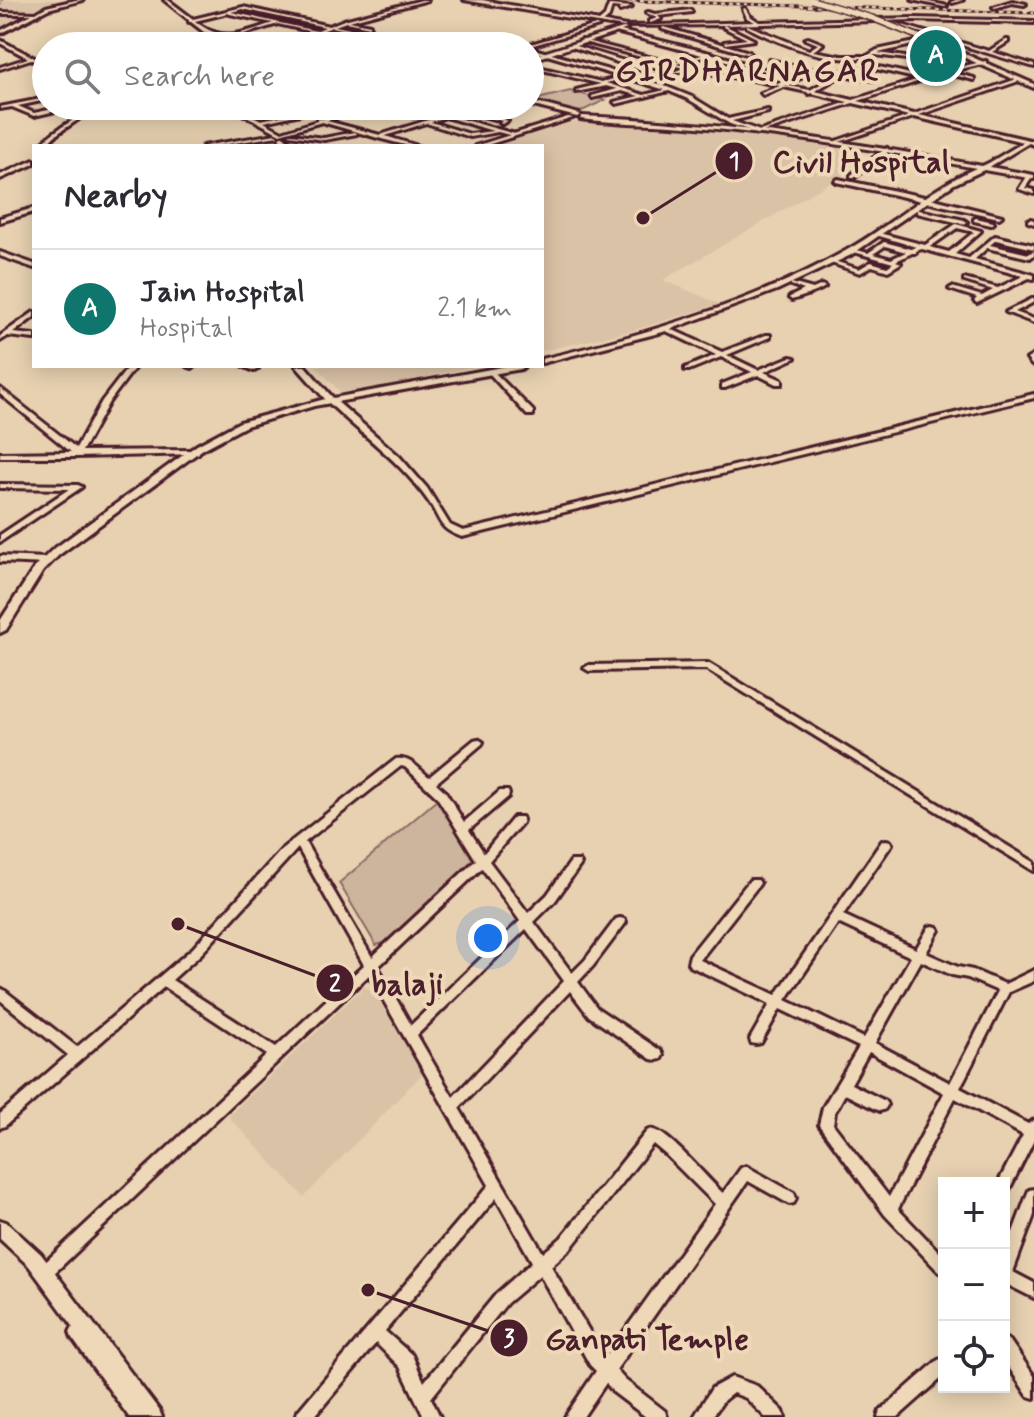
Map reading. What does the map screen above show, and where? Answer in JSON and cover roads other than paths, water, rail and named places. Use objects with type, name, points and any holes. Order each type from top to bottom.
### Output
[{"type":"main road","points":[[474,0],[624,27]]},
{"type":"main road","points":[[814,0],[872,18],[1034,84]]},
{"type":"main road","points":[[547,53],[624,27]]},
{"type":"main road","points":[[544,54],[583,42]]},
{"type":"main road","points":[[983,62],[1034,84]]},
{"type":"main road","points":[[544,109],[576,117],[660,120],[838,142],[986,167]]},
{"type":"main road","points":[[488,144],[576,117]]},
{"type":"main road","points":[[487,144],[576,117],[661,119],[887,150],[1033,176]]},
{"type":"main road","points":[[544,360],[666,329],[793,284],[860,252],[986,167]]},
{"type":"main road","points":[[666,329],[777,288],[881,236],[932,201]]},
{"type":"main road","points":[[5,257],[32,266]]},
{"type":"main road","points":[[302,368],[331,401]]},
{"type":"main road","points":[[0,630],[47,561],[190,455],[243,424],[331,401],[511,368]]},
{"type":"main road","points":[[0,1228],[44,1273],[152,1417]]},
{"type":"main road","points":[[0,1237],[28,1266],[141,1417]]},
{"type":"street","points":[[0,33],[36,13],[72,0]]},
{"type":"street","points":[[50,7],[81,0]]},
{"type":"street","points":[[50,7],[89,0]]},
{"type":"street","points":[[159,0],[179,9]]},
{"type":"street","points":[[166,0],[190,21],[212,32]]},
{"type":"street","points":[[173,0],[184,7],[179,9]]},
{"type":"street","points":[[227,12],[315,32],[426,0]]},
{"type":"street","points":[[466,0],[606,24]]},
{"type":"street","points":[[480,0],[606,24]]},
{"type":"street","points":[[814,0],[839,0]]},
{"type":"street","points":[[814,0],[839,0]]},
{"type":"street","points":[[914,0],[945,6]]},
{"type":"street","points":[[953,2],[961,0]]},
{"type":"street","points":[[995,7],[1012,2],[1027,6],[1034,1]]},
{"type":"street","points":[[606,24],[610,6],[630,7],[620,10]]},
{"type":"street","points":[[190,21],[243,8],[357,32]]},
{"type":"street","points":[[624,27],[660,8]]},
{"type":"street","points":[[745,9],[748,17],[763,24]]},
{"type":"street","points":[[651,14],[691,11]]},
{"type":"street","points":[[0,13],[36,13]]},
{"type":"street","points":[[624,27],[660,20],[651,14]]},
{"type":"street","points":[[247,32],[293,19]]},
{"type":"street","points":[[345,21],[369,26]]},
{"type":"street","points":[[878,21],[954,51]]},
{"type":"street","points":[[624,27],[878,21],[1034,22]]},
{"type":"street","points":[[889,21],[954,51]]},
{"type":"street","points":[[889,21],[1034,66]]},
{"type":"street","points":[[362,28],[376,24]]},
{"type":"street","points":[[544,43],[606,24]]},
{"type":"street","points":[[624,27],[803,24]]},
{"type":"street","points":[[745,25],[777,41],[810,51],[841,58],[850,54],[867,57]]},
{"type":"street","points":[[724,26],[752,40],[725,43]]},
{"type":"street","points":[[264,27],[286,32]]},
{"type":"street","points":[[624,27],[644,38],[747,63],[739,65],[795,79]]},
{"type":"street","points":[[661,27],[748,53]]},
{"type":"street","points":[[934,35],[950,32]]},
{"type":"street","points":[[951,39],[967,36]]},
{"type":"street","points":[[633,41],[644,38]]},
{"type":"street","points":[[897,38],[907,43]]},
{"type":"street","points":[[807,39],[821,44],[810,51]]},
{"type":"street","points":[[973,46],[985,39]]},
{"type":"street","points":[[0,41],[31,58]]},
{"type":"street","points":[[809,93],[873,53],[924,41]]},
{"type":"street","points":[[991,51],[1007,41]]},
{"type":"street","points":[[583,42],[908,117],[1032,141]]},
{"type":"street","points":[[655,46],[667,43]]},
{"type":"street","points":[[610,48],[621,44]]},
{"type":"street","points":[[571,46],[686,80]]},
{"type":"street","points":[[653,58],[687,48]]},
{"type":"street","points":[[559,50],[670,82],[659,85]]},
{"type":"street","points":[[632,53],[643,50]]},
{"type":"street","points":[[544,52],[659,85],[730,122],[758,132],[945,71],[983,62]]},
{"type":"street","points":[[873,53],[905,58]]},
{"type":"street","points":[[674,63],[711,54]]},
{"type":"street","points":[[0,68],[31,58]]},
{"type":"street","points":[[900,73],[941,59]]},
{"type":"street","points":[[699,70],[735,60]]},
{"type":"street","points":[[771,61],[872,79]]},
{"type":"street","points":[[868,66],[885,61]]},
{"type":"street","points":[[931,62],[956,68]]},
{"type":"street","points":[[859,64],[924,78]]},
{"type":"street","points":[[879,69],[895,64]]},
{"type":"street","points":[[891,73],[904,66]]},
{"type":"street","points":[[616,73],[643,67]]},
{"type":"street","points":[[917,67],[972,79]]},
{"type":"street","points":[[909,75],[917,67]]},
{"type":"street","points":[[667,75],[691,68]]},
{"type":"street","points":[[544,69],[643,96]]},
{"type":"street","points":[[763,94],[804,75]]},
{"type":"street","points":[[935,75],[954,80],[964,77]]},
{"type":"street","points":[[578,91],[628,76]]},
{"type":"street","points":[[838,142],[1020,79]]},
{"type":"street","points":[[594,97],[648,82]]},
{"type":"street","points":[[616,103],[671,90]]},
{"type":"street","points":[[0,101],[32,95]]},
{"type":"street","points":[[0,108],[32,102]]},
{"type":"street","points":[[14,106],[32,114]]},
{"type":"street","points":[[719,125],[766,111]]},
{"type":"street","points":[[45,144],[53,134],[76,120]]},
{"type":"street","points":[[256,120],[284,137]]},
{"type":"street","points":[[260,122],[268,120]]},
{"type":"street","points":[[232,144],[284,137],[319,120],[405,144]]},
{"type":"street","points":[[378,137],[425,120]]},
{"type":"street","points":[[463,120],[513,135]]},
{"type":"street","points":[[474,123],[482,120]]},
{"type":"street","points":[[502,120],[506,121],[502,123]]},
{"type":"street","points":[[421,121],[470,136],[499,131]]},
{"type":"street","points":[[223,144],[284,137],[324,139],[357,132]]},
{"type":"street","points":[[986,167],[1032,141]]},
{"type":"street","points":[[853,176],[887,150]]},
{"type":"street","points":[[0,175],[32,161]]},
{"type":"street","points":[[1033,176],[1022,189],[1034,192]]},
{"type":"street","points":[[838,181],[999,216]]},
{"type":"street","points":[[0,220],[32,211]]},
{"type":"street","points":[[919,212],[991,223]]},
{"type":"street","points":[[973,222],[985,213]]},
{"type":"street","points":[[973,222],[982,226]]},
{"type":"street","points":[[914,252],[884,244],[868,253],[897,261],[926,246],[956,226],[978,231],[953,252]]},
{"type":"street","points":[[881,236],[953,252],[1031,276]]},
{"type":"street","points":[[942,236],[966,241]]},
{"type":"street","points":[[971,259],[986,246],[1033,253]]},
{"type":"street","points":[[838,264],[860,271],[871,264],[888,269],[898,263],[860,252]]},
{"type":"street","points":[[993,264],[1001,256]]},
{"type":"street","points":[[952,289],[980,299],[1031,276]]},
{"type":"street","points":[[966,280],[999,290]]},
{"type":"street","points":[[793,284],[810,293]]},
{"type":"street","points":[[792,298],[822,287]]},
{"type":"street","points":[[1034,300],[1009,312],[1034,321]]},
{"type":"street","points":[[1021,306],[1034,310]]},
{"type":"street","points":[[3,337],[32,315]]},
{"type":"street","points":[[666,329],[779,382]]},
{"type":"street","points":[[687,369],[768,336]]},
{"type":"street","points":[[3,337],[32,337]]},
{"type":"street","points":[[1034,357],[1030,359],[1034,364]]},
{"type":"street","points":[[725,386],[792,358]]},
{"type":"street","points":[[76,454],[106,401],[131,368]]},
{"type":"street","points":[[491,372],[530,413]]},
{"type":"street","points":[[0,390],[76,454]]},
{"type":"street","points":[[331,401],[400,460],[441,513],[447,527],[462,534],[647,492],[1034,396]]},
{"type":"street","points":[[0,456],[190,455]]},
{"type":"street","points":[[0,486],[78,487],[0,539]]},
{"type":"street","points":[[0,559],[47,561]]},
{"type":"street","points":[[589,668],[708,666],[1034,867]]},
{"type":"street","points":[[430,782],[478,742]]},
{"type":"street","points":[[0,1122],[165,981],[222,926],[299,841],[398,761],[409,765],[430,782],[483,861],[600,1020],[656,1055]]},
{"type":"street","points":[[463,829],[504,794]]},
{"type":"street","points":[[44,1273],[483,861],[518,820]]},
{"type":"street","points":[[299,841],[605,1371],[659,1417]]},
{"type":"street","points":[[756,1039],[886,844]]},
{"type":"street","points":[[410,1034],[559,888],[575,864]]},
{"type":"street","points":[[754,883],[694,958],[694,963],[867,1045],[952,1092],[1033,1131],[1009,1177]]},
{"type":"street","points":[[836,917],[919,955],[1005,989]]},
{"type":"street","points":[[452,1107],[571,983],[620,922]]},
{"type":"street","points":[[933,930],[828,1111],[826,1125],[890,1210],[938,1261]]},
{"type":"street","points":[[890,1210],[1005,989],[1034,975]]},
{"type":"street","points":[[165,981],[276,1054]]},
{"type":"street","points":[[0,993],[78,1055]]},
{"type":"street","points":[[843,1086],[880,1105]]},
{"type":"street","points":[[422,1397],[502,1298],[566,1243],[652,1135],[677,1154],[700,1183],[724,1202]]},
{"type":"street","points":[[573,1417],[746,1172],[789,1198]]},
{"type":"street","points":[[304,1417],[497,1186]]},
{"type":"street","points":[[1010,1260],[1034,1195]]},
{"type":"street","points":[[1010,1279],[1034,1291]]},
{"type":"street","points":[[375,1332],[406,1361],[432,1417]]},
{"type":"street","points":[[1010,1355],[1034,1390]]},
{"type":"street","points":[[886,1417],[938,1371]]},
{"type":"street","points":[[702,1417],[718,1394],[732,1385],[751,1392],[777,1417]]},
{"type":"railway","points":[[0,4],[1,0]]},
{"type":"railway","points":[[608,0],[1034,13]]},
{"type":"place","name":"Jain Hospital","points":[[936,56]]},
{"type":"place","name":"Civil Hospital","points":[[643,218]]},
{"type":"place","name":"balaji","points":[[178,924]]},
{"type":"place","name":"Ganpati Temple","points":[[368,1290]]},
{"type":"district","name":"GIRDHARNAGAR","points":[[748,70]]}]
